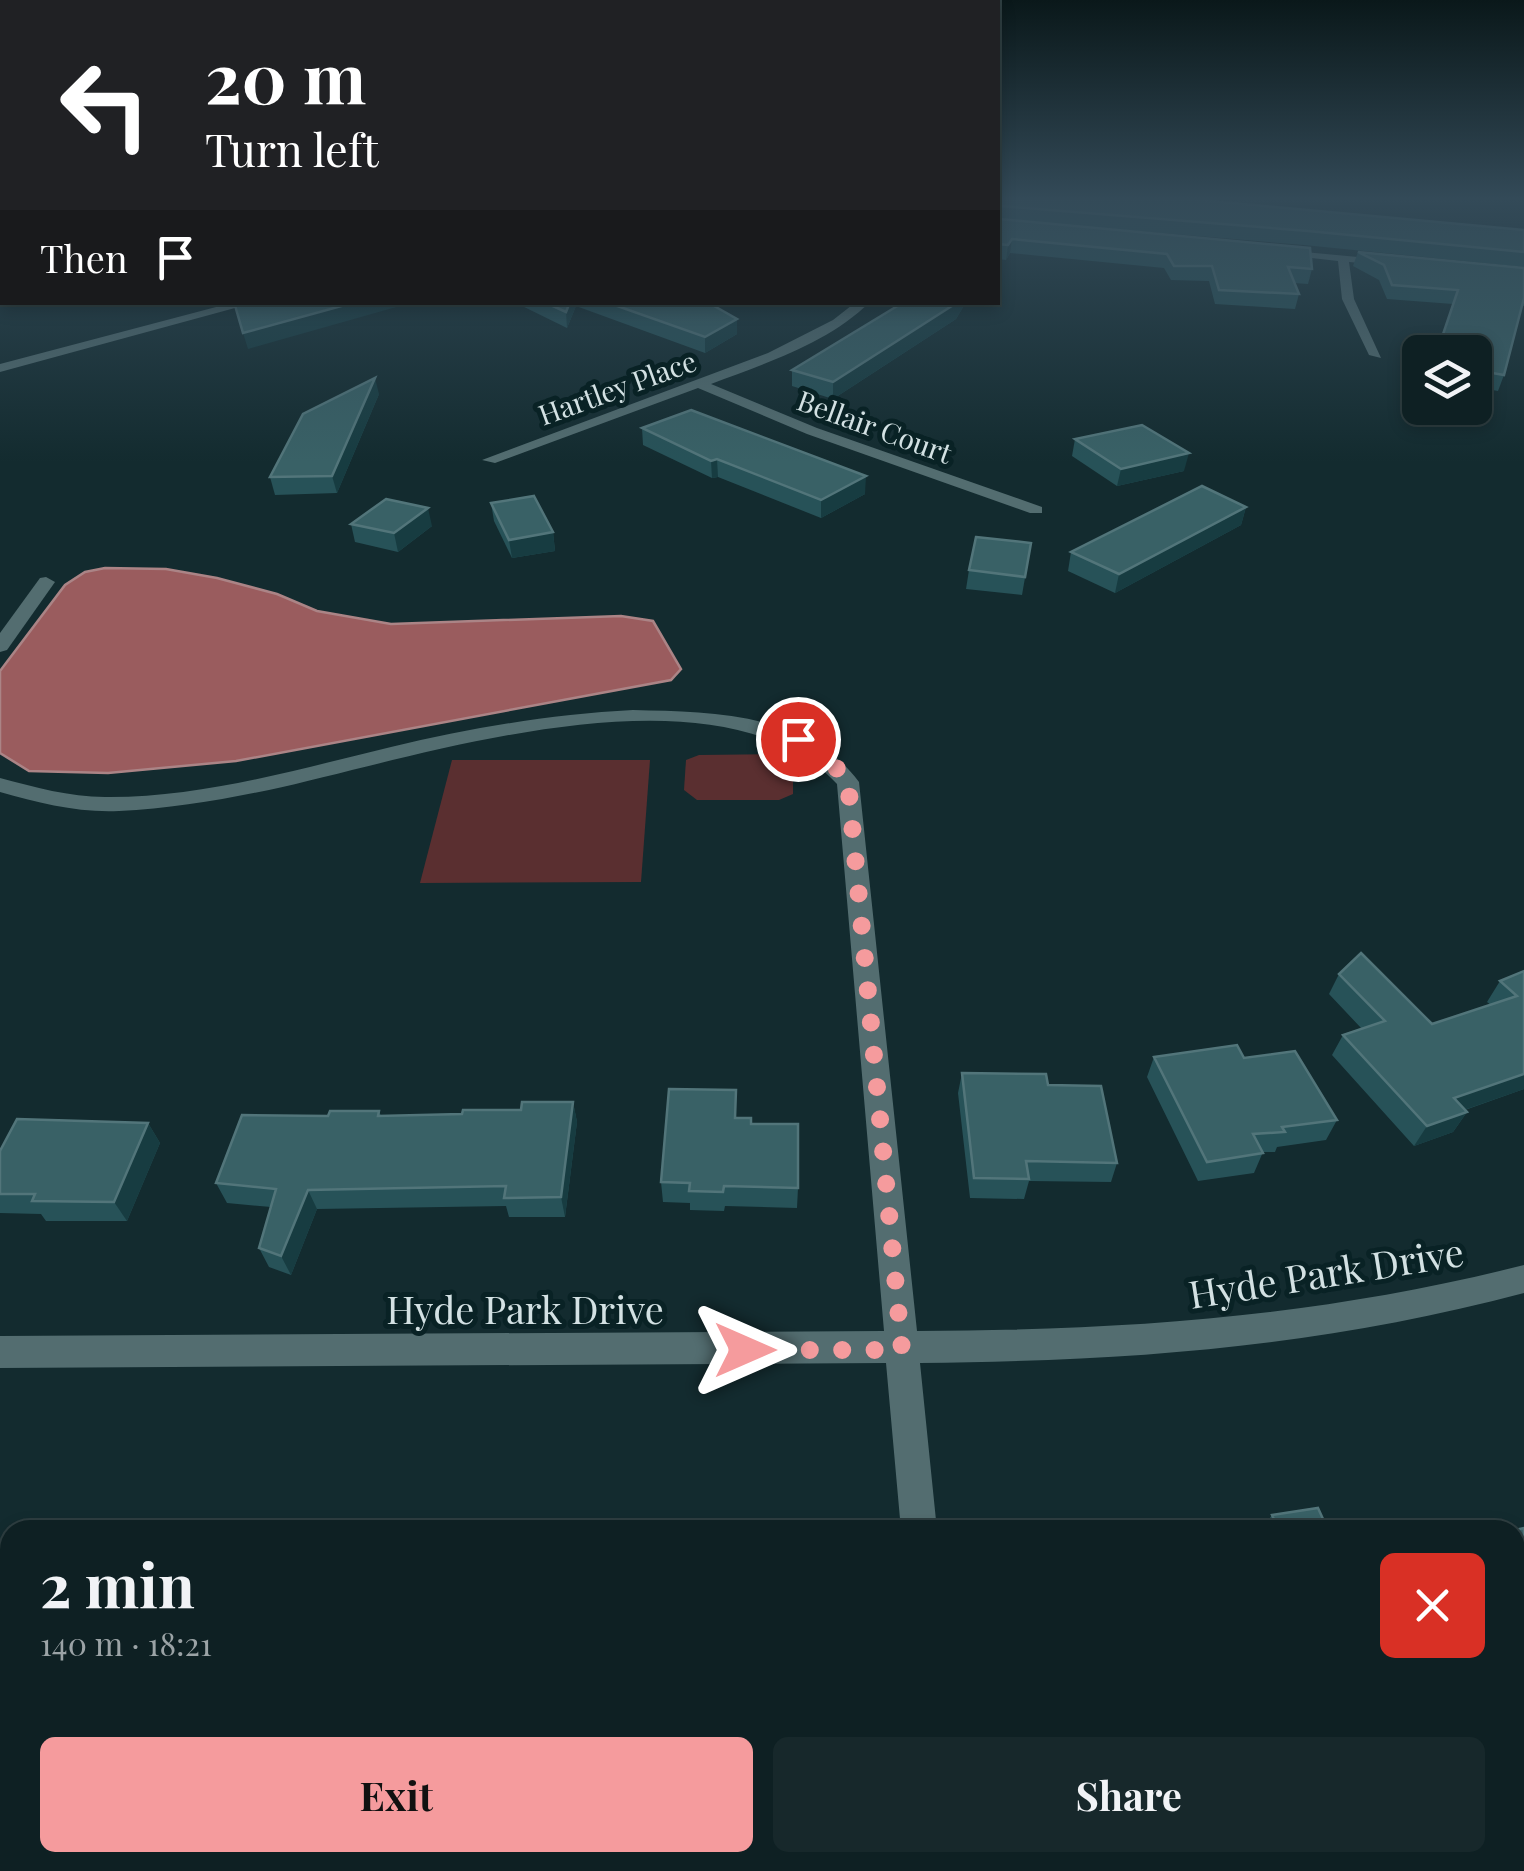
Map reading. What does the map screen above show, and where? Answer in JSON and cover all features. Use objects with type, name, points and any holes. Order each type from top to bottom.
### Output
[{"type":"street","points":[[1346,287],[1348,299],[1376,355]]},
{"type":"street","points":[[0,368],[240,305]]},
{"type":"street","name":"Hartley Place","points":[[490,460],[809,340],[860,305]]},
{"type":"street","name":"Bellair Court","points":[[700,384],[827,437],[1036,510]]},
{"type":"street","points":[[0,646],[46,582]]},
{"type":"street","points":[[0,784],[55,800],[116,804],[206,794],[496,728],[633,715],[745,722],[798,739],[828,758],[848,782],[918,1520]]},
{"type":"street","name":"Hyde Park Drive","points":[[0,1352],[902,1350],[1200,1338],[1331,1322],[1460,1297],[1524,1278]]},
{"type":"shaded area","points":[[105,568],[166,569],[217,578],[277,594],[317,611],[391,624],[621,616],[653,621],[681,669],[671,680],[236,761],[108,773],[29,771],[0,753],[0,671],[65,585],[85,572]]},
{"type":"shaded area","points":[[781,754],[793,760],[793,794],[779,800],[697,800],[684,790],[686,760],[699,755]]},
{"type":"shaded area","points":[[452,760],[650,760],[641,882],[420,883]]},
{"type":"building","points":[[1296,287],[1299,294],[1219,290]]},
{"type":"building","points":[[1423,287],[1524,287],[1504,375],[1492,373],[1492,335],[1443,335],[1458,290]]},
{"type":"building","points":[[235,305],[345,305],[243,333]]},
{"type":"building","points":[[551,305],[569,305],[566,312]]},
{"type":"building","points":[[614,305],[712,305],[737,319],[705,337]]},
{"type":"building","points":[[899,305],[953,305],[833,382],[792,370]]},
{"type":"building","points":[[375,378],[332,476],[270,477],[303,414]]},
{"type":"building","points":[[691,410],[866,476],[821,500],[717,459],[711,461],[642,428]]},
{"type":"building","points":[[1142,425],[1189,453],[1121,469],[1075,439]]},
{"type":"building","points":[[1202,486],[1246,507],[1119,574],[1071,552]]},
{"type":"building","points":[[534,496],[553,532],[509,540],[491,503]]},
{"type":"building","points":[[386,499],[428,508],[394,533],[351,524]]},
{"type":"building","points":[[976,537],[1031,543],[1025,577],[969,570]]},
{"type":"building","points":[[1361,953],[1432,1024],[1517,996],[1500,981],[1524,971],[1524,1074],[1454,1098],[1467,1112],[1427,1126],[1343,1035],[1385,1021],[1339,974]]},
{"type":"building","points":[[1237,1045],[1244,1058],[1295,1051],[1337,1120],[1282,1127],[1285,1132],[1253,1134],[1263,1153],[1207,1162],[1154,1057]]},
{"type":"building","points":[[962,1073],[1046,1074],[1048,1085],[1101,1086],[1117,1163],[1026,1161],[1029,1179],[974,1178]]},
{"type":"building","points":[[669,1089],[736,1090],[735,1118],[751,1118],[751,1124],[798,1124],[798,1188],[724,1186],[723,1192],[689,1191],[690,1183],[661,1182]]},
{"type":"building","points":[[522,1102],[573,1102],[561,1197],[504,1198],[506,1186],[308,1190],[281,1256],[259,1248],[276,1189],[216,1183],[242,1115],[328,1116],[330,1111],[379,1111],[378,1116],[462,1114],[463,1110],[521,1110]]},
{"type":"building","points":[[17,1119],[148,1123],[114,1202],[32,1201],[35,1194],[0,1194],[0,1151]]},
{"type":"building","points":[[1318,1508],[1323,1520],[1274,1520],[1272,1515]]},
{"type":"route","points":[[745,1350],[902,1350],[848,782],[828,758],[798,739]]}]
